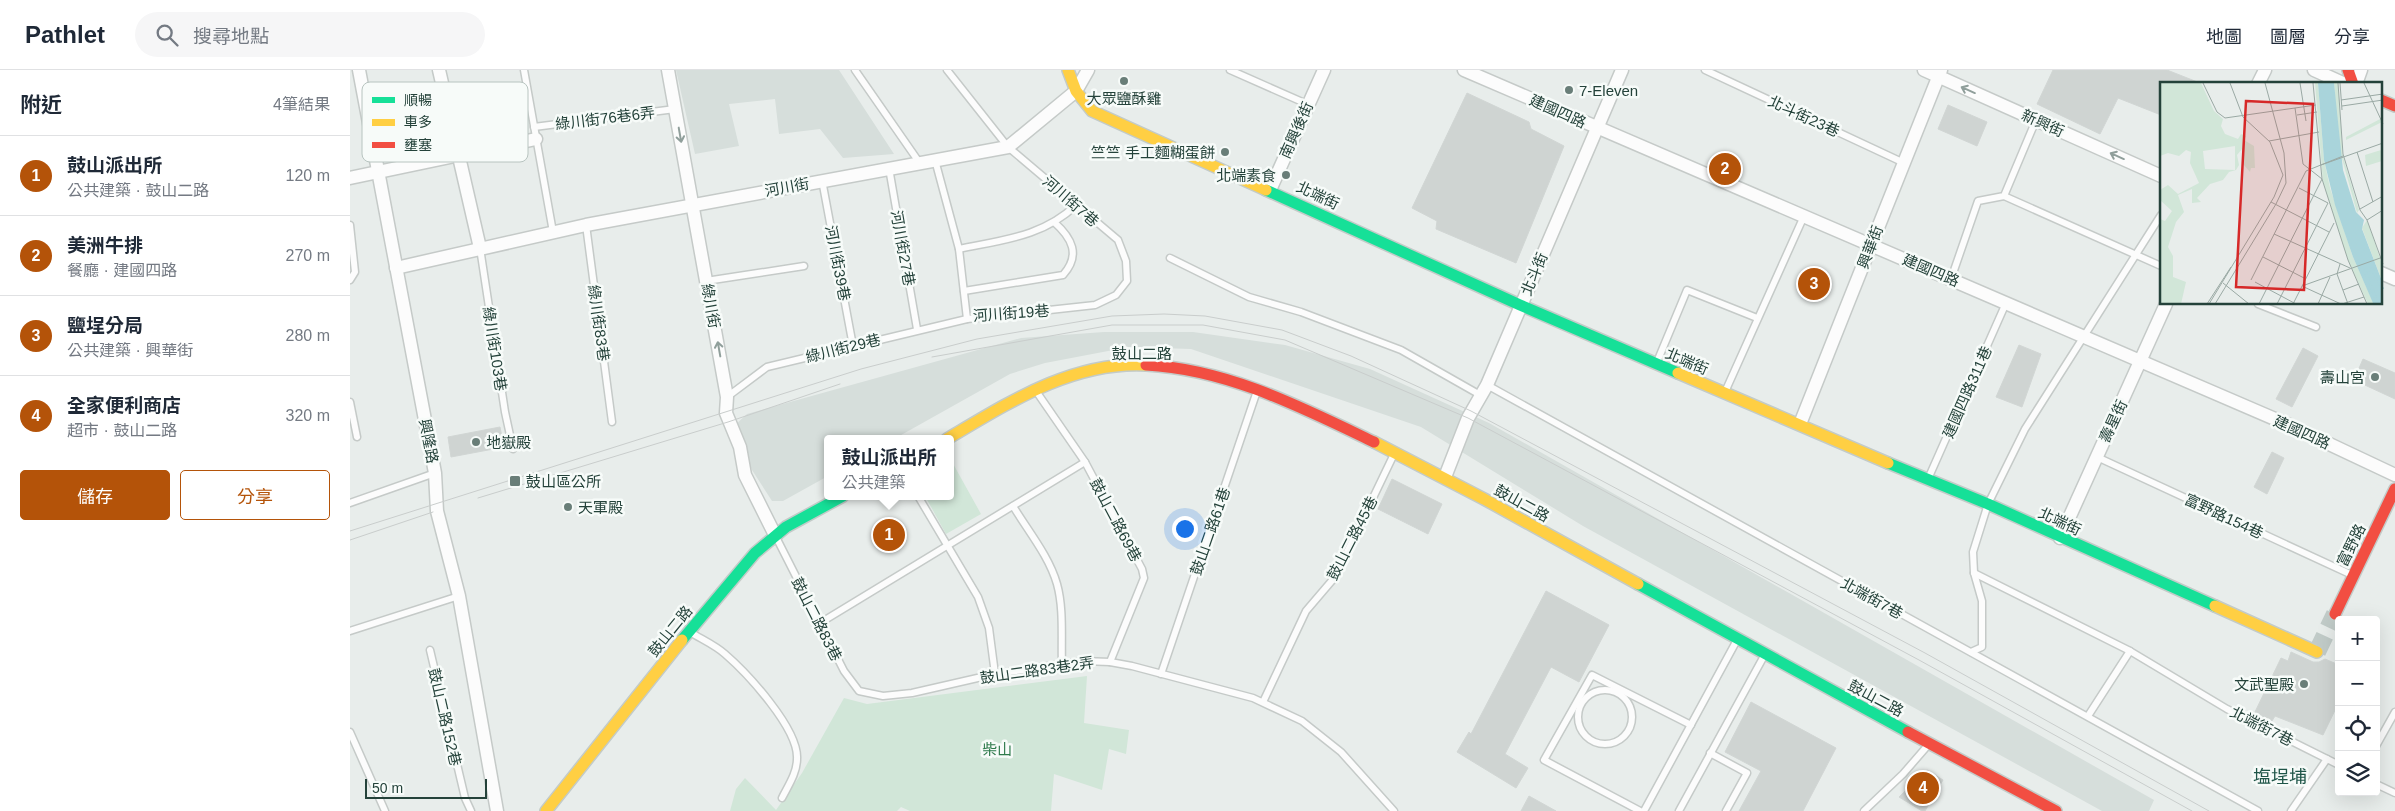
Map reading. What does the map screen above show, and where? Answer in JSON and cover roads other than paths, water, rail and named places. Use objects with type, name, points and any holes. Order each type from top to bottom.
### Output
[{"type":"street","name":"興隆路","points":[[358,70],[362,90]]},
{"type":"street","name":"綠川街","points":[[668,70],[728,397],[726,413],[740,447],[745,475],[774,535]]},
{"type":"street","name":"北端街","points":[[1068,70],[1076,91],[1092,111],[1270,190],[1520,305],[1927,480],[1988,504],[2317,652]]},
{"type":"street","points":[[1008,147],[1076,91],[1088,70]]},
{"type":"street","name":"南興後街","points":[[1270,190],[1307,104],[1324,70]]},
{"type":"street","name":"建國四路","points":[[1464,70],[2289,425],[2395,475]]},
{"type":"street","name":"北斗街","points":[[1445,477],[1468,418],[1484,390],[1622,70]]},
{"type":"street","name":"新興街","points":[[1924,70],[1940,73],[2036,120],[2160,176]]},
{"type":"street","points":[[2259,82],[2265,70]]},
{"type":"street","points":[[2314,70],[2341,82]]},
{"type":"street","points":[[2348,70],[2353,82]]},
{"type":"street","points":[[2355,82],[2361,70]]},
{"type":"street","name":"興華街","points":[[1800,424],[1872,245],[1902,162],[1940,73]]},
{"type":"street","points":[[2382,100],[2395,106]]},
{"type":"street","points":[[528,135],[535,133]]},
{"type":"street","name":"河川街","points":[[396,268],[553,232],[692,204],[1008,147]]},
{"type":"street","name":"興隆路","points":[[376,162],[435,473],[437,511],[459,596],[498,811]]},
{"type":"street","points":[[350,178],[422,162]]},
{"type":"street","points":[[460,162],[480,248]]},
{"type":"street","points":[[2382,273],[2395,279]]},
{"type":"street","name":"壽星街","points":[[2060,538],[2166,305]]},
{"type":"street","name":"鼓山二路","points":[[954,435],[1034,389],[1069,374],[1104,368],[1139,365],[1175,367],[1210,373],[1258,388],[1395,451],[1445,477],[1764,655],[2056,811]]},
{"type":"street","name":"富野路","points":[[2335,614],[2395,489]]},
{"type":"street","name":"鼓山二路","points":[[546,811],[688,631],[736,574],[774,535],[836,500]]},
{"type":"lane","points":[[855,70],[919,162]]},
{"type":"lane","name":"河川街7巷","points":[[947,70],[1008,147],[1118,240],[1126,261]]},
{"type":"lane","points":[[1230,70],[1307,104]]},
{"type":"lane","name":"北斗街23巷","points":[[1705,70],[1902,162]]},
{"type":"lane","points":[[528,93],[553,232]]},
{"type":"lane","name":"綠川街76巷6弄","points":[[535,133],[676,109]]},
{"type":"lane","points":[[2004,196],[2036,120]]},
{"type":"lane","name":"河川街19巷","points":[[935,159],[958,249],[967,318],[1095,305],[1116,295],[1127,282],[1126,261]]},
{"type":"lane","name":"河川街27巷","points":[[889,167],[917,329]]},
{"type":"lane","name":"河川街39巷","points":[[822,180],[853,346]]},
{"type":"lane","points":[[1951,279],[1978,201],[2004,196],[2160,266]]},
{"type":"lane","points":[[958,249],[1020,237],[1054,222],[1076,205]]},
{"type":"lane","points":[[1724,393],[1804,216]]},
{"type":"lane","points":[[1971,652],[1982,647],[1982,600],[1974,572],[1973,552],[1988,504],[2025,429],[2160,217]]},
{"type":"lane","points":[[964,291],[1063,275],[1071,266],[1073,248],[1068,234],[1054,222]]},
{"type":"lane","points":[[350,225],[356,272],[350,280]]},
{"type":"lane","name":"綠川街83巷","points":[[586,225],[612,422]]},
{"type":"lane","name":"綠川街103巷","points":[[480,248],[505,412],[513,449]]},
{"type":"lane","name":"北端街7巷","points":[[1170,258],[1250,297],[1301,312],[1401,350],[1484,390],[1971,652],[2258,811]]},
{"type":"lane","points":[[706,281],[804,266]]},
{"type":"lane","points":[[1657,364],[1687,290],[1757,318]]},
{"type":"lane","name":"建國四路311巷","points":[[1927,480],[2006,303]]},
{"type":"lane","points":[[2261,305],[2316,327]]},
{"type":"lane","name":"綠川街29巷","points":[[728,397],[767,367],[967,318]]},
{"type":"lane","name":"鼓山二路61巷","points":[[1161,674],[1258,388]]},
{"type":"lane","name":"鼓山二路69巷","points":[[1034,389],[1085,462],[1142,569],[1144,578],[1110,662]]},
{"type":"lane","points":[[350,402],[357,437]]},
{"type":"lane","name":"鼓山二路45巷","points":[[1263,702],[1306,611],[1335,577],[1395,451]]},
{"type":"lane","name":"富野路154巷","points":[[2097,457],[2352,576]]},
{"type":"lane","points":[[820,623],[1085,462]]},
{"type":"lane","points":[[350,503],[435,473]]},
{"type":"lane","points":[[920,500],[978,596],[989,628],[995,674]]},
{"type":"lane","points":[[1013,506],[1044,554],[1057,584],[1060,605],[1062,665]]},
{"type":"lane","name":"鼓山二路83巷","points":[[774,535],[844,671],[859,691],[868,694]]},
{"type":"lane","name":"北端街7巷","points":[[1974,572],[2130,651],[2226,708],[2335,763]]},
{"type":"lane","points":[[350,632],[459,596]]},
{"type":"lane","points":[[688,631],[724,653],[758,686],[790,733],[798,758],[792,780],[782,798]]},
{"type":"lane","points":[[1644,811],[1737,639]]},
{"type":"lane","name":"鼓山二路152巷","points":[[430,650],[465,798],[472,811]]},
{"type":"lane","points":[[2088,716],[2130,651]]},
{"type":"lane","points":[[1679,811],[1764,655]]},
{"type":"lane","name":"鼓山二路83巷2弄","points":[[868,694],[883,696],[912,693],[995,674],[1083,661],[1110,662],[1263,702],[1302,722],[1341,752],[1394,811]]},
{"type":"lane","points":[[1618,693],[1629,706],[1632,722],[1623,738],[1615,743],[1597,744],[1582,732],[1575,713],[1592,675],[1691,724]]},
{"type":"lane","points":[[1605,681],[1610,690]]},
{"type":"lane","points":[[1630,694],[1610,690],[1593,693],[1586,698],[1544,760],[1640,811]]},
{"type":"lane","points":[[2380,739],[2395,712]]},
{"type":"lane","points":[[350,732],[385,811]]},
{"type":"lane","points":[[1864,811],[1903,774],[1930,743]]},
{"type":"lane","points":[[1710,753],[1747,773],[1726,811]]},
{"type":"lane","points":[[2291,811],[2327,759]]},
{"type":"lane","points":[[2380,786],[2395,793]]},
{"type":"tunnel","points":[[2317,652],[2335,614]]},
{"type":"tram line","points":[[350,531],[861,369],[977,339],[1112,316],[1164,314],[1205,316],[1282,330],[1351,356],[1471,411],[1925,653],[2209,811]]},
{"type":"tram line","points":[[932,357],[1112,325],[1203,325],[1285,340],[1468,418],[1919,660],[2192,811]]},
{"type":"tram line","points":[[478,498],[728,422],[840,384]]},
{"type":"tram line","points":[[350,540],[433,512]]},
{"type":"place","name":"大眾鹽酥雞","points":[[1124,81]]},
{"type":"place","name":"7-Eleven","points":[[1569,90]]},
{"type":"place","name":"竺竺 手工麵糊蛋餅","points":[[1225,152]]},
{"type":"place","name":"美洲牛排","points":[[1725,169]]},
{"type":"place","name":"北端素食","points":[[1286,175]]},
{"type":"place","name":"鹽埕分局","points":[[1814,284]]},
{"type":"place","name":"壽山宮","points":[[2375,377]]},
{"type":"place","name":"地嶽殿","points":[[476,442]]},
{"type":"place","name":"鼓山區公所","points":[[515,481]]},
{"type":"place","name":"天軍殿","points":[[568,507]]},
{"type":"place","name":"鼓山派出所","points":[[889,535]]},
{"type":"place","name":"文武聖殿","points":[[2304,684]]},
{"type":"place","name":"全家便利商店","points":[[1923,788]]},
{"type":"district","name":"塩埕埔","points":[[2280,777]]},
{"type":"park label","name":"柴山","points":[[997,749]]}]
